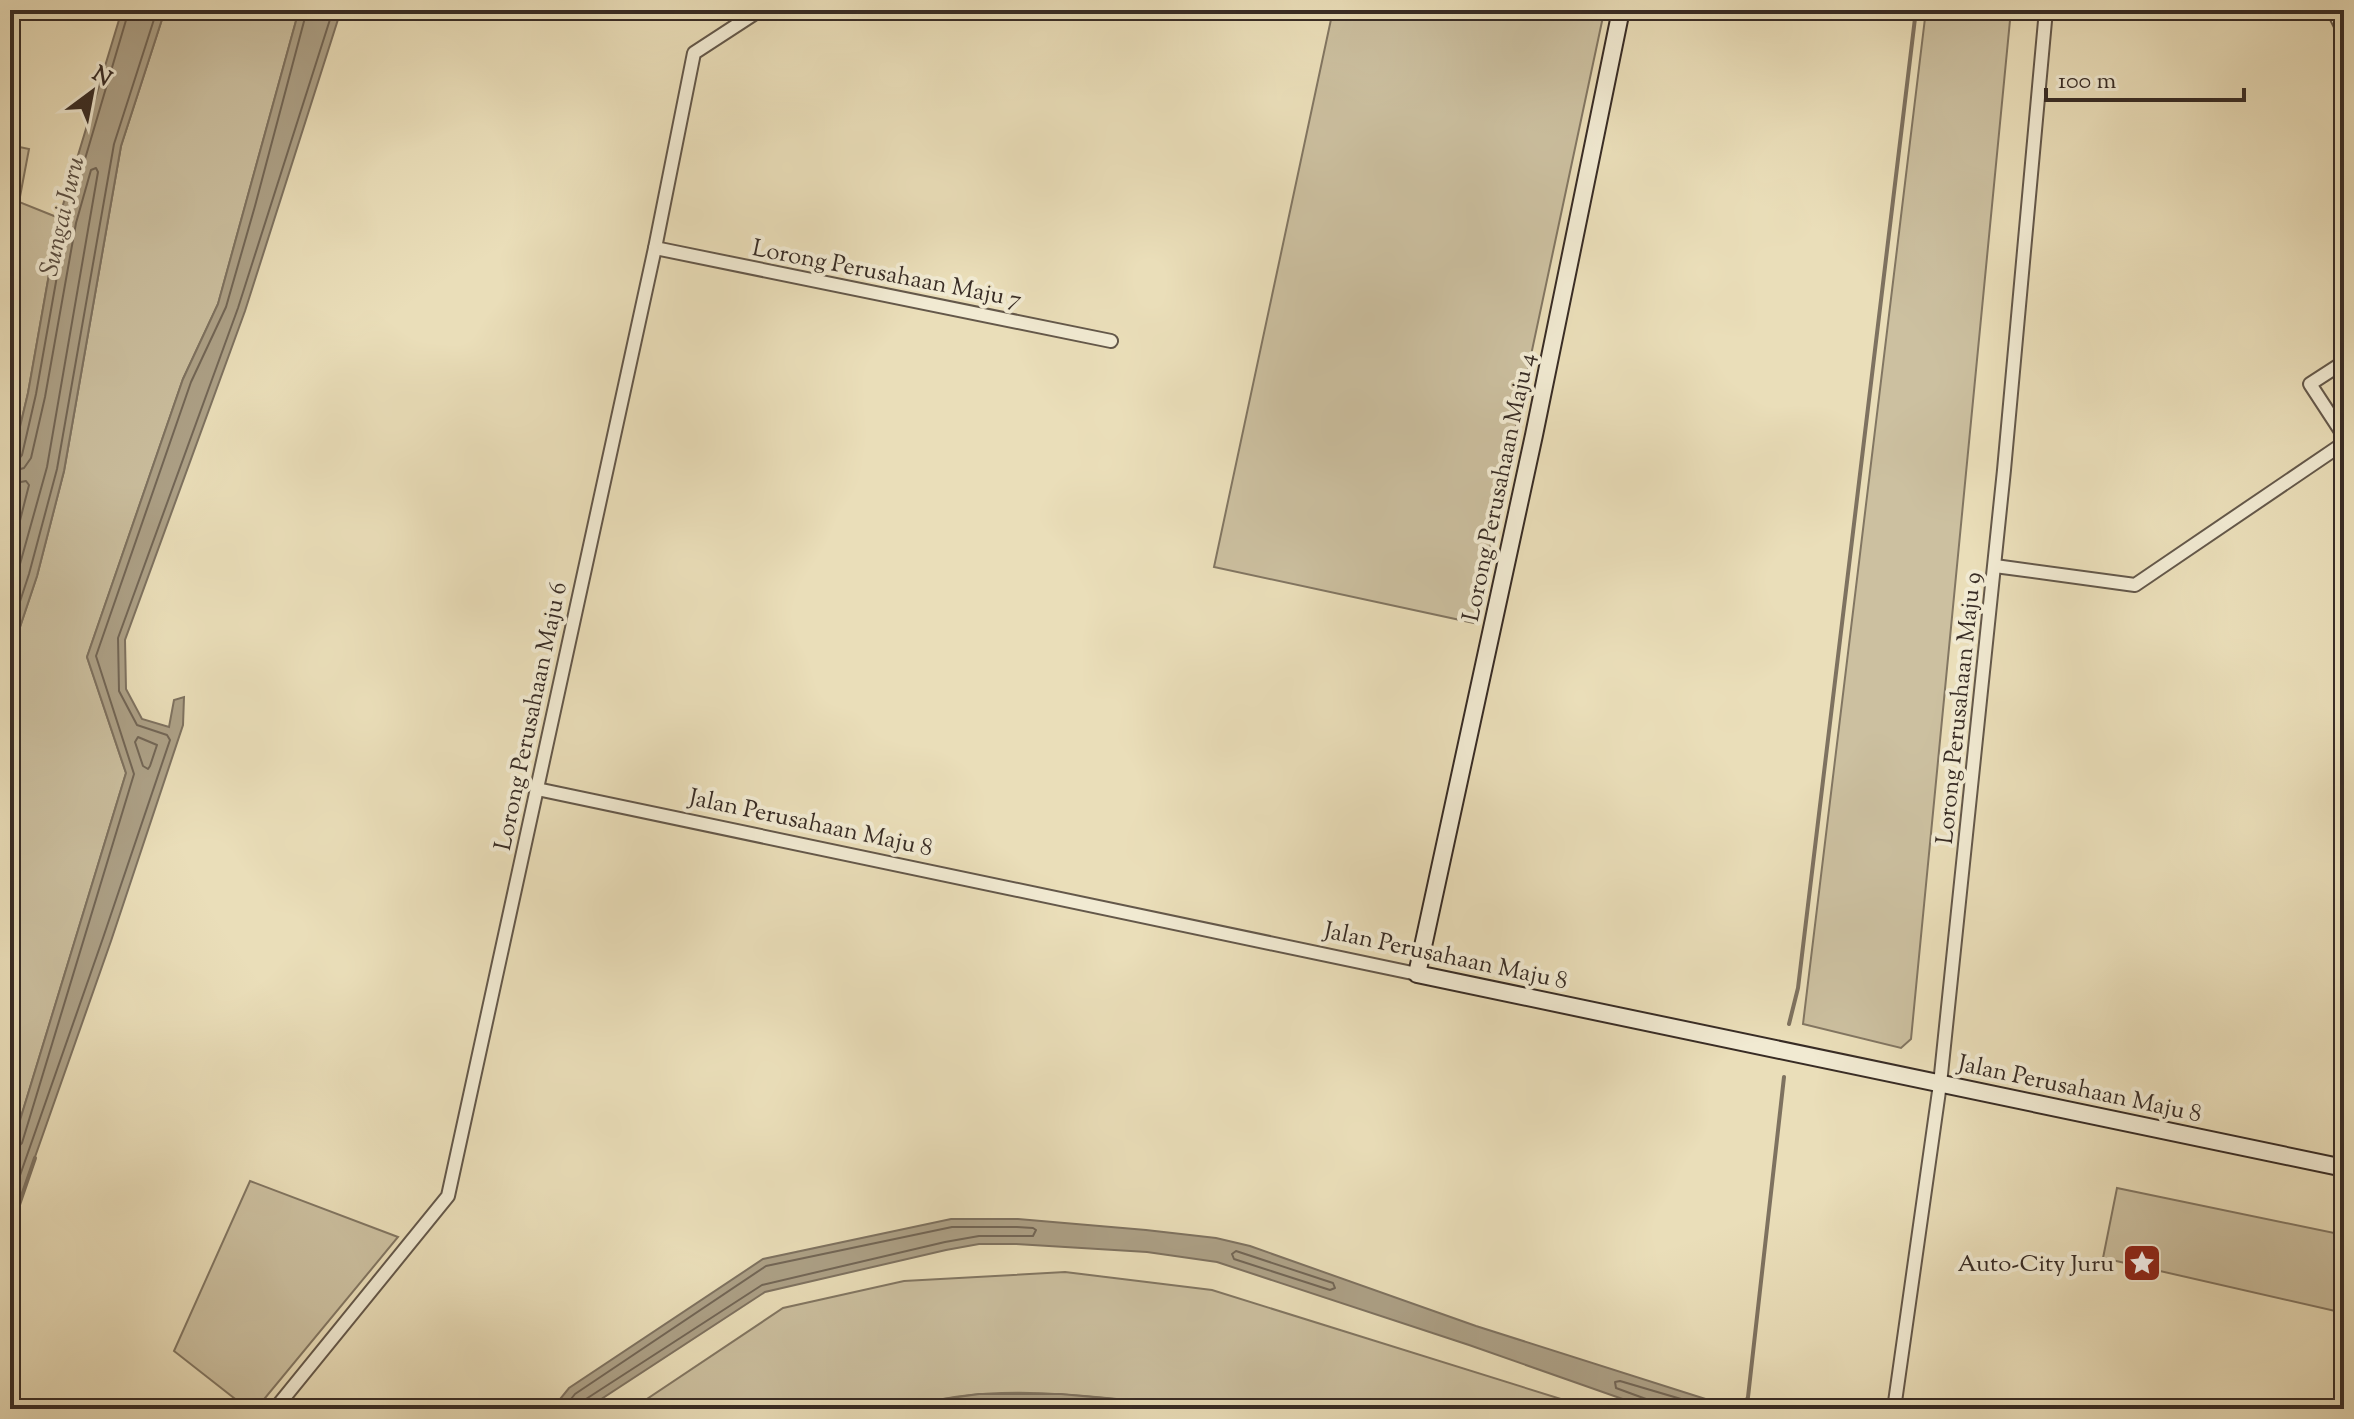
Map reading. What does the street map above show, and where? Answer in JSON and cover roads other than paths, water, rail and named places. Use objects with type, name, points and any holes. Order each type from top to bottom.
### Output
[{"type":"street","name":"Lorong Perusahaan Maju 6","points":[[275,1409],[448,1196],[655,248],[694,53],[760,10]]},
{"type":"street","name":"Lorong Perusahaan Maju 4","points":[[1417,974],[1531,451],[1621,10]]},
{"type":"street","name":"Lorong Perusahaan Maju 9","points":[[1894,1409],[1940,1084],[1995,566],[2046,10]]},
{"type":"street","points":[[2333,10],[2344,32]]},
{"type":"street","name":"Lorong Perusahaan Maju 7","points":[[655,248],[1111,341]]},
{"type":"street","points":[[2344,362],[2310,384],[2344,436]]},
{"type":"street","points":[[1995,566],[2135,585],[2344,443]]},
{"type":"street","name":"Jalan Perusahaan Maju 8","points":[[537,789],[2344,1168]]},
{"type":"water","name":"Sungai Juru","points":[[122,10],[165,10],[121,146],[64,471],[37,576],[10,657],[10,469],[28,393],[59,218]]},
{"type":"water","points":[[299,10],[341,10],[245,311],[125,640],[126,689],[142,719],[169,727],[174,700],[184,697],[183,725],[10,1228],[10,1153],[126,773],[87,657],[183,379],[218,304]]},
{"type":"water","points":[[951,1219],[1018,1219],[1146,1230],[1216,1238],[1250,1246],[1476,1326],[1737,1409],[1651,1409],[1217,1262],[1147,1252],[979,1244],[765,1292],[586,1409],[552,1409],[569,1388],[763,1259]]},
{"type":"water","points":[[979,1394],[1061,1394],[1192,1409],[904,1409],[923,1402]]},
{"type":"waterway","points":[[1789,1024],[1798,988],[1916,10]]},
{"type":"waterway","points":[[1743,1409],[1748,1397],[1784,1077]]},
{"type":"waterway","points":[[10,1231],[35,1158]]},
{"type":"place","name":"Auto-City Juru","points":[[2142,1263]]}]
